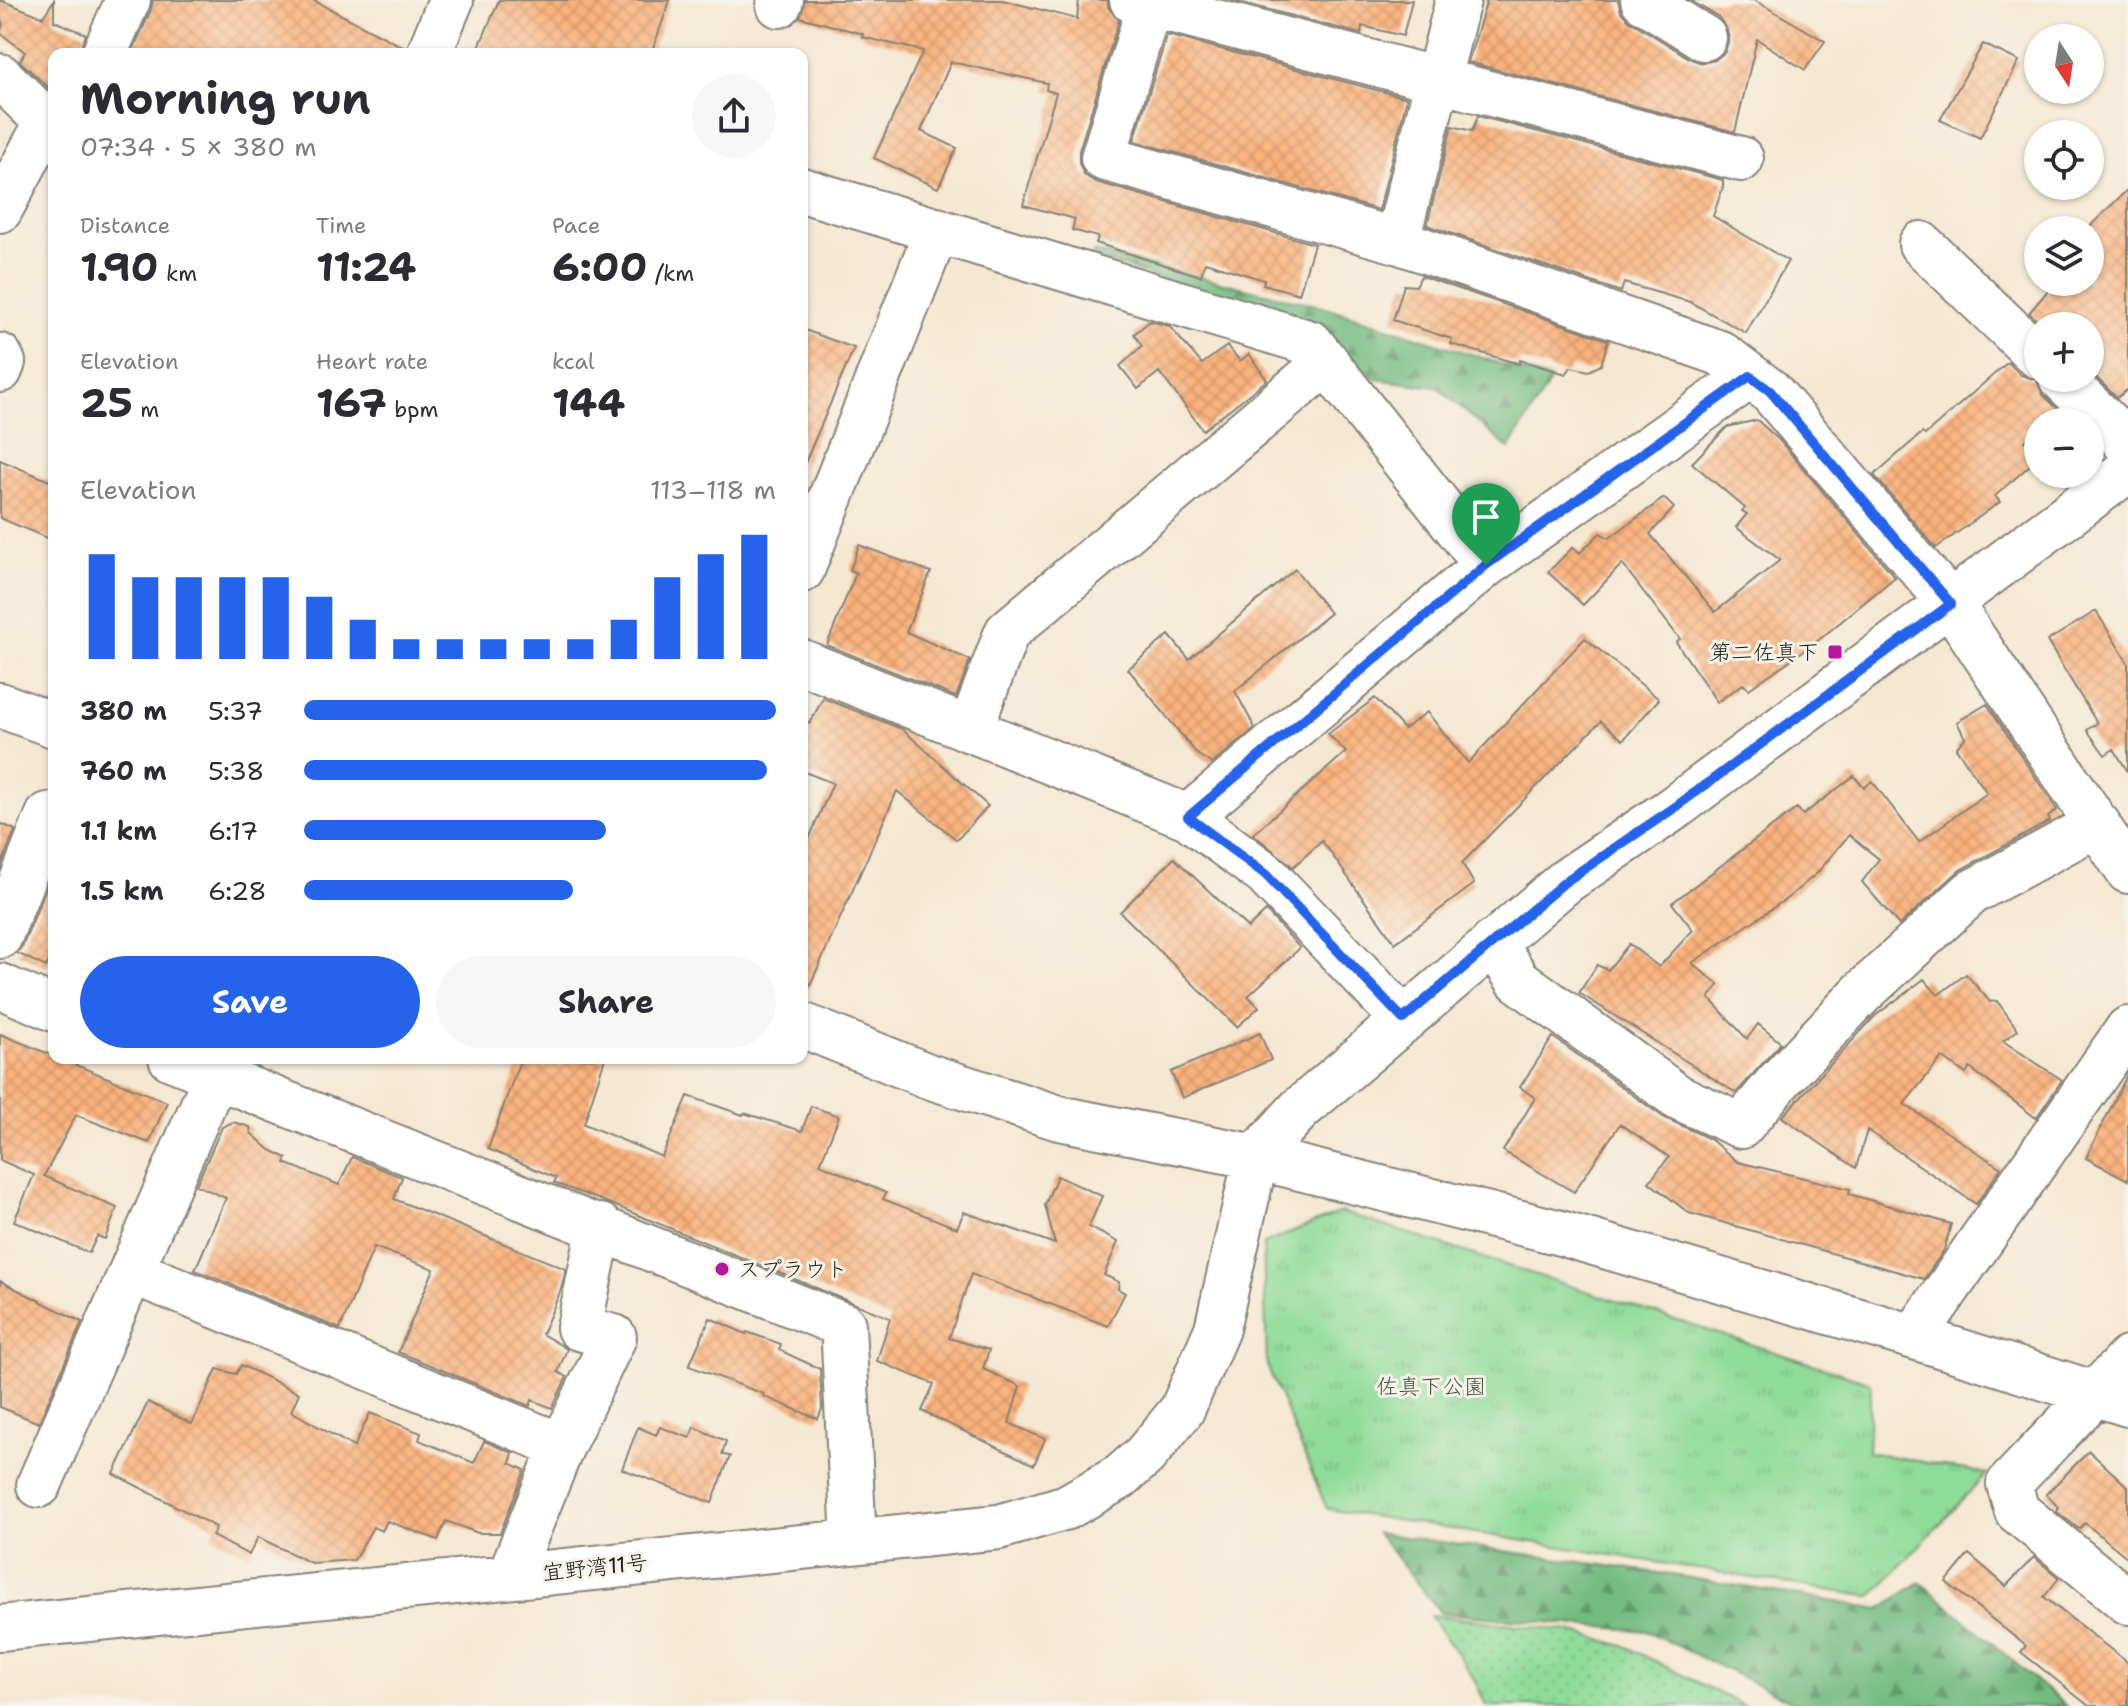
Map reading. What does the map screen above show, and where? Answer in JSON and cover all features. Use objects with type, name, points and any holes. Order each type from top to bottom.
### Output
[{"type":"street","points":[[107,48],[128,0]]},
{"type":"street","points":[[431,48],[451,0]]},
{"type":"street","points":[[1397,241],[1458,0]]},
{"type":"street","points":[[1643,0],[1704,38]]},
{"type":"street","points":[[1741,159],[1144,2],[1103,158],[1397,241],[1720,353],[1770,391],[1951,604],[2128,871]]},
{"type":"street","points":[[0,76],[48,121]]},
{"type":"street","points":[[0,210],[48,126]]},
{"type":"street","points":[[808,192],[1311,343],[1486,565]]},
{"type":"street","points":[[808,555],[937,230]]},
{"type":"street","points":[[1921,244],[2024,343]]},
{"type":"street","points":[[0,356],[3,362],[0,370]]},
{"type":"street","points":[[970,730],[1007,632],[1327,362]]},
{"type":"street","points":[[1188,817],[1486,565],[1750,376]]},
{"type":"street","points":[[2076,392],[2128,446]]},
{"type":"street","points":[[1256,1157],[1300,1109],[1566,881],[1674,808],[2128,470]]},
{"type":"street","points":[[808,664],[1188,817],[1265,874],[1403,1019]]},
{"type":"street","points":[[0,705],[48,723]]},
{"type":"street","points":[[0,936],[48,815]]},
{"type":"street","points":[[1493,942],[1518,980],[1678,1097],[1741,1126],[1862,993],[1972,892],[2098,824]]},
{"type":"street","points":[[0,986],[48,1006]]},
{"type":"street","points":[[808,1027],[928,1076],[1059,1118],[1256,1157],[1557,1232],[2112,1399]]},
{"type":"street","points":[[1914,1337],[2128,1029]]},
{"type":"street","points":[[185,1064],[600,1226],[843,1325],[854,1541]]},
{"type":"street","points":[[39,1485],[215,1077]]},
{"type":"street","name":"宜野湾11号","points":[[0,1628],[999,1527],[1067,1507],[1120,1477],[1182,1410],[1217,1329],[1256,1157]]},
{"type":"street","points":[[510,1575],[562,1446],[614,1337],[579,1328],[600,1226]]},
{"type":"street","points":[[133,1272],[562,1446]]},
{"type":"street","points":[[2128,1359],[2112,1399],[2009,1484],[2017,1511],[2128,1602]]},
{"type":"green space","points":[[1094,252],[1328,308],[1551,380],[1509,449],[1437,387],[1375,379],[1319,329],[1092,257]]},
{"type":"green space","name":"佐真下公園","points":[[1341,1212],[1871,1383],[1868,1452],[1987,1474],[1871,1597],[1327,1509],[1267,1365],[1263,1244]]},
{"type":"green space","points":[[1377,1533],[1659,1573],[1880,1609],[1920,1582],[2066,1706],[1801,1706],[1647,1631],[1441,1613]]},
{"type":"green space","points":[[1430,1615],[1570,1631],[1627,1647],[1744,1706],[1486,1706],[1468,1669]]},
{"type":"building","points":[[0,0],[43,17],[54,0],[54,21],[86,34],[81,48],[48,48],[48,87],[20,61],[25,52],[0,33],[3,24]]},
{"type":"building","points":[[153,0],[313,0],[405,48],[134,48]]},
{"type":"building","points":[[499,0],[670,0],[653,48],[479,48]]},
{"type":"building","points":[[805,0],[1002,0],[1077,19],[1079,0],[1108,0],[1108,7],[1119,20],[1079,151],[1079,163],[1084,175],[1096,182],[1314,244],[1299,294],[1205,262],[1201,276],[1096,243],[1098,237],[1072,230],[1075,219],[1023,205],[1056,93],[1046,90],[1047,83],[951,62],[921,131],[957,148],[938,188],[874,158],[923,51],[862,37],[863,34],[800,17]]},
{"type":"building","points":[[1231,0],[1412,0],[1403,36],[1362,26],[1361,34]]},
{"type":"building","points":[[1487,0],[1618,0],[1621,12],[1630,21],[1702,63],[1715,60],[1725,52],[1729,38],[1726,27],[1718,17],[1690,0],[1754,0],[1825,41],[1805,70],[1757,39],[1735,132],[1468,62]]},
{"type":"building","points":[[1167,35],[1407,98],[1379,210],[1134,141]]},
{"type":"building","points":[[1983,44],[2019,61],[1980,138],[1940,120]]},
{"type":"building","points":[[1478,116],[1723,180],[1713,216],[1788,261],[1746,333],[1690,302],[1624,283],[1621,292],[1427,225],[1452,126],[1472,131]]},
{"type":"building","points":[[2128,189],[2128,389],[2117,398],[2104,385],[2104,312],[2030,312],[2043,296],[2104,296],[2104,216],[2100,216]]},
{"type":"building","points":[[1421,276],[1608,340],[1601,365],[1589,371],[1571,367],[1566,374],[1520,360],[1519,364],[1451,344],[1452,339],[1393,320],[1404,285],[1416,286]]},
{"type":"building","points":[[1150,321],[1169,326],[1202,364],[1227,346],[1240,361],[1249,354],[1267,380],[1203,430],[1159,372],[1138,389],[1120,366],[1142,346],[1134,334]]},
{"type":"building","points":[[808,331],[854,348],[808,456]]},
{"type":"building","points":[[2008,362],[2024,376],[2024,392],[2042,392],[2057,408],[2024,408],[2024,470],[1995,496],[2000,502],[1936,548],[1874,475],[1922,433],[1925,435]]},
{"type":"building","points":[[1757,420],[1779,440],[1895,577],[1820,639],[1749,689],[1743,684],[1717,702],[1676,642],[1680,639],[1622,564],[1583,605],[1548,572],[1573,547],[1580,553],[1600,533],[1609,538],[1664,498],[1674,508],[1650,534],[1715,612],[1780,560],[1736,527],[1747,514],[1742,511],[1745,508],[1692,463],[1727,427]]},
{"type":"building","points":[[0,460],[48,480],[48,538],[0,518]]},
{"type":"building","points":[[859,545],[931,572],[906,632],[970,660],[956,697],[827,645],[856,573],[850,570]]},
{"type":"building","points":[[1295,569],[1330,613],[1235,691],[1255,728],[1212,764],[1197,754],[1128,669],[1169,635],[1189,659]]},
{"type":"building","points":[[2096,611],[2128,663],[2128,772],[2114,749],[2105,755],[2087,730],[2097,723],[2047,641]]},
{"type":"building","points":[[1585,638],[1659,699],[1623,740],[1601,721],[1462,863],[1474,884],[1395,943],[1322,841],[1293,867],[1253,834],[1346,752],[1328,734],[1375,698],[1404,729],[1427,712],[1468,763]]},
{"type":"building","points":[[823,698],[902,729],[988,806],[957,840],[897,791],[808,990],[808,841],[833,783],[808,773],[810,723]]},
{"type":"building","points":[[1987,704],[2057,810],[2048,817],[2050,821],[1960,870],[1899,925],[1862,882],[1879,859],[1849,835],[1817,873],[1789,897],[1692,963],[1719,985],[1709,998],[1747,1039],[1758,1024],[1781,1043],[1736,1093],[1579,993],[1597,965],[1608,970],[1629,944],[1659,967],[1693,930],[1672,903],[1797,808],[1803,815],[1854,776],[1864,788],[1872,781],[1919,842],[1987,793],[1956,748],[1965,738],[1957,722]]},
{"type":"building","points":[[0,823],[15,830],[0,868]]},
{"type":"building","points":[[1174,858],[1248,928],[1266,911],[1300,948],[1248,996],[1259,1007],[1237,1027],[1120,912]]},
{"type":"building","points":[[48,883],[46,967],[17,953]]},
{"type":"building","points":[[1966,974],[1990,1002],[1997,1001],[2018,1030],[2003,1041],[2062,1080],[2036,1118],[1970,1068],[1966,1074],[1942,1057],[1904,1104],[2001,1168],[1976,1204],[1867,1130],[1856,1168],[1782,1117],[1875,1016],[1924,979],[1938,995]]},
{"type":"building","points":[[1260,1033],[1271,1060],[1182,1098],[1171,1072]]},
{"type":"building","points":[[0,1034],[48,1054],[48,1064],[74,1064],[167,1102],[149,1143],[76,1115],[44,1176],[117,1208],[105,1239],[97,1236],[89,1253],[14,1221],[34,1175],[0,1160]]},
{"type":"building","points":[[1553,1037],[1663,1117],[1710,1139],[1738,1162],[1850,1189],[1849,1194],[1951,1224],[1944,1250],[1924,1279],[1689,1213],[1649,1182],[1669,1157],[1620,1124],[1574,1192],[1503,1151],[1535,1098],[1520,1087]]},
{"type":"building","points":[[519,1064],[603,1064],[584,1124],[662,1157],[688,1096],[802,1131],[811,1106],[839,1116],[820,1164],[886,1193],[883,1199],[957,1228],[964,1212],[1055,1244],[1045,1205],[1057,1176],[1102,1196],[1089,1227],[1118,1242],[1104,1275],[1119,1282],[1118,1289],[1125,1293],[1108,1326],[971,1274],[949,1338],[989,1350],[983,1369],[1020,1386],[1009,1423],[1045,1439],[1034,1465],[922,1411],[934,1384],[877,1361],[890,1318],[554,1183],[556,1178],[488,1149]]},
{"type":"building","points":[[2128,1073],[2128,1180],[2086,1158]]},
{"type":"building","points":[[233,1122],[250,1127],[251,1133],[270,1150],[287,1158],[285,1163],[339,1185],[352,1157],[402,1177],[394,1199],[566,1269],[561,1290],[542,1334],[567,1349],[558,1372],[567,1377],[552,1408],[532,1400],[530,1406],[398,1352],[434,1269],[374,1247],[340,1329],[195,1270],[226,1198],[196,1185],[222,1127]]},
{"type":"building","points":[[0,1281],[82,1322],[39,1423],[0,1407]]},
{"type":"building","points":[[710,1318],[746,1334],[781,1344],[779,1350],[820,1369],[822,1409],[818,1419],[764,1394],[689,1366]]},
{"type":"building","points":[[241,1365],[299,1393],[291,1411],[354,1447],[370,1413],[421,1433],[419,1440],[474,1463],[484,1441],[513,1453],[510,1463],[525,1470],[500,1533],[478,1533],[446,1521],[438,1540],[387,1521],[382,1531],[373,1527],[354,1560],[311,1563],[258,1537],[249,1555],[212,1536],[216,1527],[114,1474],[148,1402],[192,1424],[217,1369],[236,1374]]},
{"type":"building","points":[[638,1427],[656,1435],[660,1427],[690,1438],[694,1427],[726,1441],[722,1455],[730,1456],[712,1503],[622,1469]]},
{"type":"building","points":[[2089,1451],[2128,1487],[2128,1558],[2085,1523],[2079,1529],[2057,1512],[2059,1508],[2046,1494]]},
{"type":"building","points":[[1969,1554],[2006,1586],[2034,1557],[2059,1578],[2044,1597],[2128,1663],[2128,1706],[2089,1706],[2021,1652],[2026,1646],[1946,1582]]},
{"type":"place","name":"第二佐真下","points":[[1835,652]]},
{"type":"place","name":"スプラウト","points":[[722,1269]]},
{"type":"route","points":[[1750,376],[1770,391],[1951,604],[1674,808],[1566,881],[1403,1019],[1265,874],[1188,817],[1486,565],[1750,376]]}]
